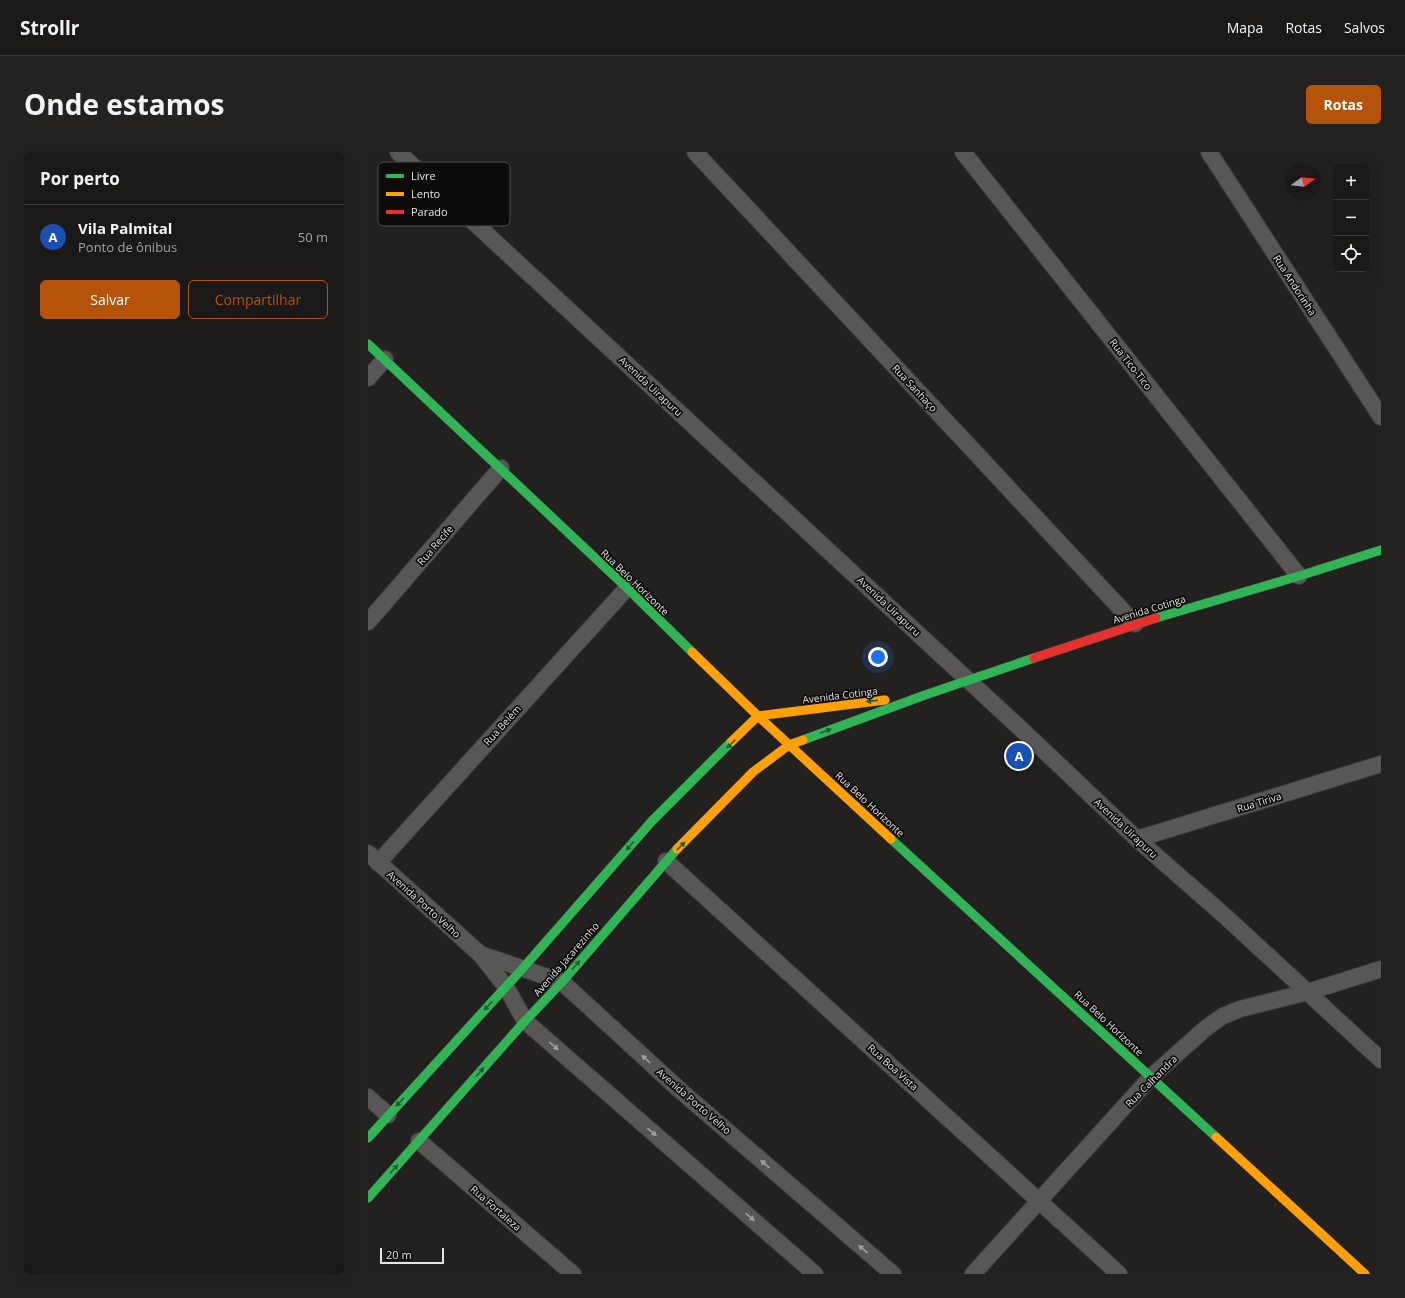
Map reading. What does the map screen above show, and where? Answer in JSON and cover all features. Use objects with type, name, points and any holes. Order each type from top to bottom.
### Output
[{"type":"street","name":"Avenida Uirapuru","points":[[398,152],[409,162]]},
{"type":"street","name":"Rua Sanhaço","points":[[695,152],[1135,624]]},
{"type":"street","name":"Rua Tico-Tico","points":[[963,152],[1299,576]]},
{"type":"street","name":"Rua Andorinha","points":[[1209,152],[1381,417]]},
{"type":"street","name":"Avenida Uirapuru","points":[[478,226],[969,680],[1137,840],[1226,917],[1381,1060]]},
{"type":"street","name":"Rua Belo Horizonte","points":[[368,344],[627,588],[758,716],[1365,1274]]},
{"type":"street","points":[[368,378],[385,359]]},
{"type":"street","name":"Rua Recife","points":[[368,622],[501,468]]},
{"type":"street","name":"Avenida Cotinga","points":[[789,744],[925,695],[1135,624],[1299,576],[1381,550]]},
{"type":"street","name":"Rua Belém","points":[[373,858],[627,588]]},
{"type":"street","name":"Avenida Cotinga","points":[[758,716],[925,695]]},
{"type":"street","points":[[368,1138],[506,987],[652,821],[758,716]]},
{"type":"street","name":"Avenida Jacarezinho","points":[[368,1198],[525,1021],[562,982],[666,861],[753,772],[789,744]]},
{"type":"street","name":"Rua Tiriva","points":[[1137,840],[1381,764]]},
{"type":"street","name":"Avenida Porto Velho","points":[[373,858],[480,954],[506,987],[525,1021],[815,1274]]},
{"type":"street","name":"Rua Boa Vista","points":[[666,861],[1119,1274]]},
{"type":"street","name":"Avenida Porto Velho","points":[[480,954],[562,982],[682,1092],[893,1274]]},
{"type":"street","name":"Rua Calhandra","points":[[973,1274],[1151,1077],[1206,1028],[1223,1016],[1240,1009],[1308,992],[1381,969]]},
{"type":"street","points":[[368,1097],[388,1115]]},
{"type":"street","name":"Rua Fortaleza","points":[[419,1141],[573,1274]]},
{"type":"traffic: fast","points":[[368,344],[627,588],[692,652]]},
{"type":"traffic: fast","points":[[1156,618],[1381,550]]},
{"type":"traffic: fast","points":[[803,740],[925,695],[1034,658]]},
{"type":"traffic: fast","points":[[368,1138],[523,968],[652,821],[731,742]]},
{"type":"traffic: fast","points":[[891,839],[1216,1137]]},
{"type":"traffic: fast","points":[[368,1198],[525,1021],[562,982],[677,849]]},
{"type":"traffic: slow","points":[[692,652],[758,716],[891,839]]},
{"type":"traffic: slow","points":[[731,742],[758,716],[885,700]]},
{"type":"traffic: slow","points":[[677,849],[753,772],[789,745],[803,740]]},
{"type":"traffic: slow","points":[[1216,1137],[1365,1274]]},
{"type":"traffic: jam","points":[[1034,658],[1156,618]]},
{"type":"place","name":"Vila Palmital","points":[[1019,756]]}]
